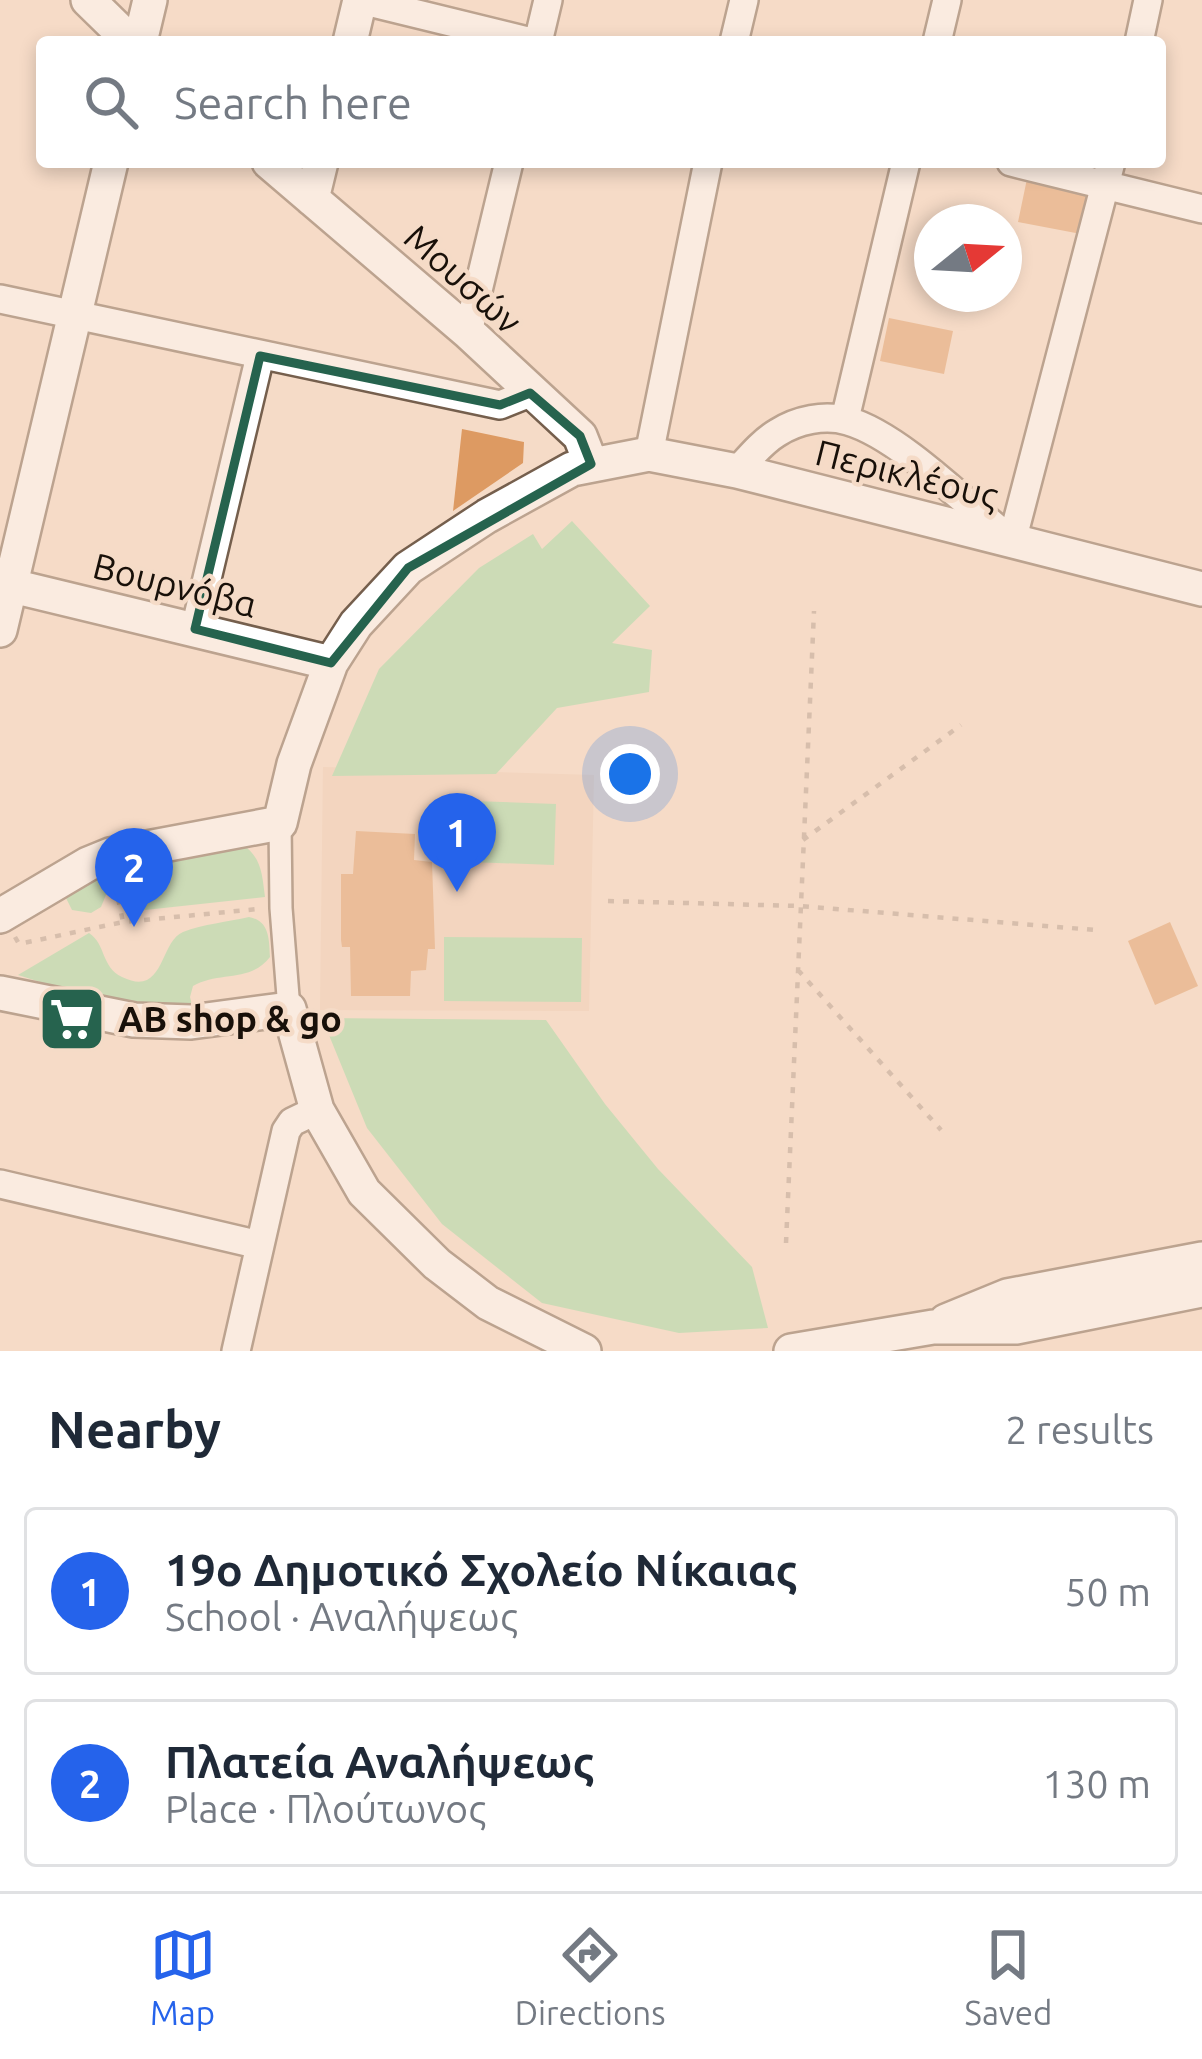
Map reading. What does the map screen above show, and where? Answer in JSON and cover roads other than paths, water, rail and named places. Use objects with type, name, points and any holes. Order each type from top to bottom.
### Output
[{"type":"street","points":[[88,0],[129,36]]},
{"type":"street","points":[[138,36],[150,0]]},
{"type":"street","points":[[351,36],[360,0],[510,36]]},
{"type":"street","points":[[537,36],[548,0]]},
{"type":"street","points":[[735,36],[744,0]]},
{"type":"street","points":[[938,36],[947,0]]},
{"type":"street","points":[[1140,36],[1148,0]]},
{"type":"street","points":[[0,630],[5,584],[111,168]]},
{"type":"street","name":"Μουσών","points":[[276,168],[468,332],[580,436],[591,464]]},
{"type":"street","points":[[312,199],[320,168]]},
{"type":"street","points":[[468,332],[508,168]]},
{"type":"street","points":[[650,454],[707,168]]},
{"type":"street","points":[[845,419],[905,168]]},
{"type":"street","points":[[1060,168],[1109,174],[1202,209]]},
{"type":"street","points":[[737,471],[772,435],[791,425],[813,418],[845,419],[902,450],[1012,541],[1109,174]]},
{"type":"street","points":[[0,299],[500,405],[530,393]]},
{"type":"street","points":[[195,629],[260,356]]},
{"type":"street","name":"Περικλέους","points":[[280,823],[294,764],[331,663],[356,624],[408,568],[504,506],[572,469],[591,464],[650,454],[737,471],[1202,589]]},
{"type":"street","name":"Βουρνόβα","points":[[5,584],[331,663]]},
{"type":"street","points":[[1,915],[110,855],[280,823],[290,1009],[317,1110],[364,1192],[437,1264],[517,1320],[584,1351]]},
{"type":"street","points":[[0,993],[134,1020],[191,1022],[290,1009]]},
{"type":"street","points":[[236,1351],[286,1131],[292,1122],[317,1110]]},
{"type":"street","points":[[0,1184],[260,1245]]},
{"type":"street","points":[[932,1339],[1006,1296],[1202,1258]]},
{"type":"street","points":[[791,1351],[1016,1328],[1202,1290]]},
{"type":"place","name":"19ο Δημοτικό Σχολείο Νίκαιας","points":[[457,892]]},
{"type":"place","name":"Πλατεία Αναλήψεως","points":[[134,927]]},
{"type":"place","name":"ΑΒ shop & go","points":[[72,1019]]}]
